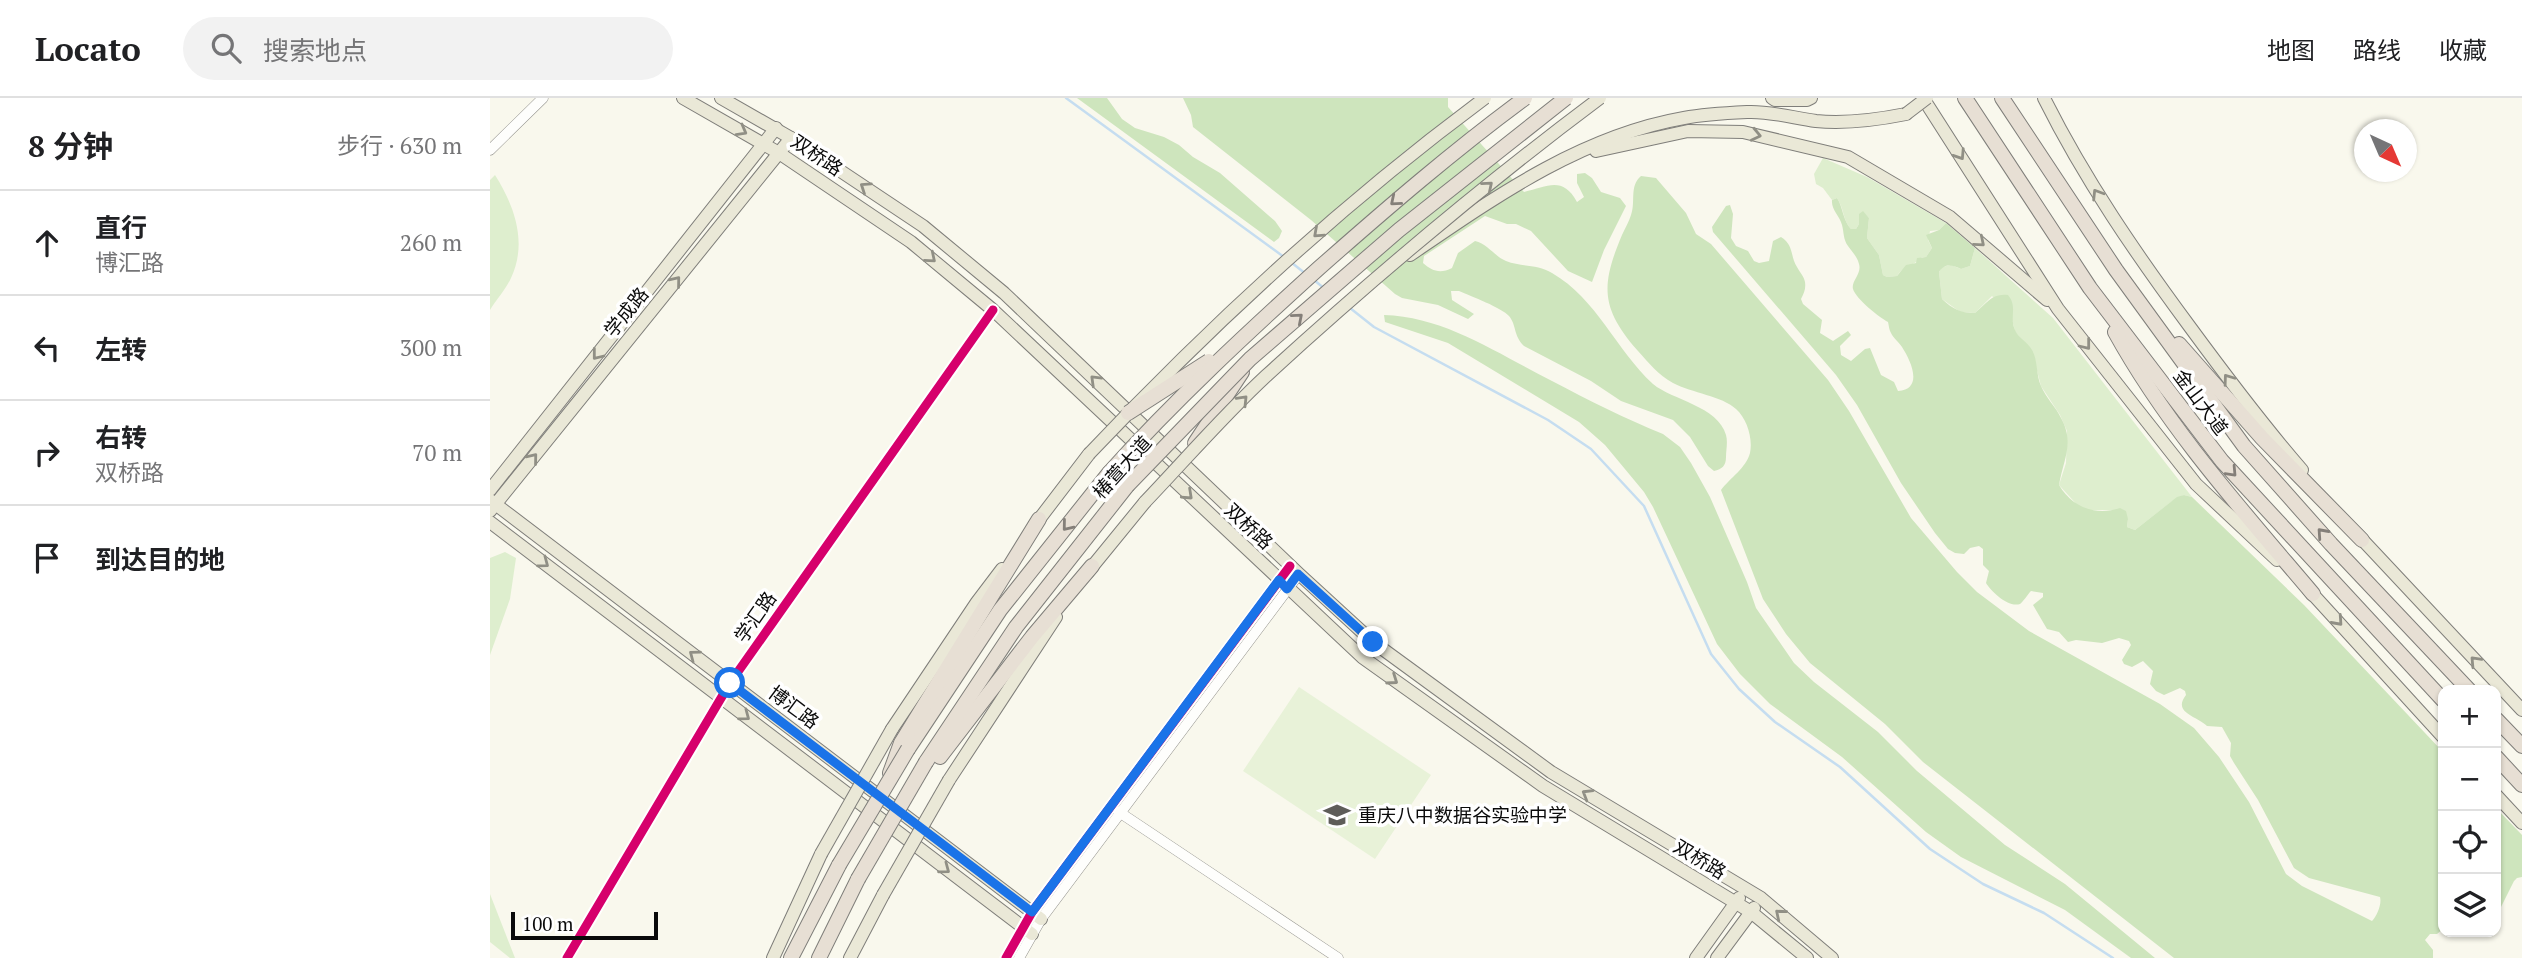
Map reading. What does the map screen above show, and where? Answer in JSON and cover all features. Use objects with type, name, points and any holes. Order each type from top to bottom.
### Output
[{"type":"highway","name":"椿萱大道","points":[[791,958],[839,865],[885,788],[904,746],[1000,610],[1109,472],[1234,345],[1381,213],[1470,138],[1525,98]]},
{"type":"highway","name":"椿萱大道","points":[[819,958],[858,879],[905,799],[1016,627],[1127,486],[1250,359],[1399,230],[1566,98]]},
{"type":"highway","name":"金山大道","points":[[1965,98],[2090,288],[2222,461],[2438,695]]},
{"type":"highway","name":"金山大道","points":[[2002,98],[2116,270],[2244,446],[2331,544],[2464,685]]},
{"type":"highway","points":[[2116,270],[2262,439],[2362,540]]},
{"type":"highway","points":[[2090,288],[2140,377],[2200,460],[2313,594]]},
{"type":"highway","points":[[1128,413],[1234,345]]},
{"type":"highway","points":[[1183,462],[1250,359]]},
{"type":"highway","points":[[904,746],[1039,519]]},
{"type":"highway","points":[[929,765],[1092,566]]},
{"type":"highway","points":[[2501,724],[2522,746]]},
{"type":"highway","points":[[2501,763],[2521,785]]},
{"type":"main road","name":"双桥路","points":[[682,98],[779,153],[911,242],[993,310],[1362,657],[1543,786],[1751,912],[1807,958]]},
{"type":"main road","name":"双桥路","points":[[721,98],[776,128],[923,226],[1004,293],[1373,642],[1551,772],[1761,898],[1832,958]]},
{"type":"main road","points":[[772,958],[821,854],[892,729],[977,602],[1089,454],[1213,327],[1360,195],[1485,98]]},
{"type":"main road","points":[[850,958],[949,780],[1035,647],[1092,566],[1145,502],[1265,377],[1384,273],[1542,142],[1601,98]]},
{"type":"main road","points":[[1772,98],[1811,98]]},
{"type":"main road","points":[[1384,273],[1504,191],[1566,158],[1626,133],[1685,117],[1752,112],[1820,121],[1871,122],[1906,114],[1925,98],[2058,309],[2196,484],[2313,594],[2438,732]]},
{"type":"main road","points":[[2044,98],[2072,154],[2137,255],[2258,419],[2362,540],[2522,710]]},
{"type":"main road","name":"学成路","points":[[490,490],[776,128]]},
{"type":"main road","points":[[1566,158],[1688,131],[1743,132],[1848,157],[1950,217],[2058,309]]},
{"type":"main road","name":"学成路","points":[[492,505],[791,138]]},
{"type":"main road","name":"博汇路","points":[[492,505],[1036,916]]},
{"type":"main road","name":"博汇路","points":[[490,522],[1027,931]]},
{"type":"main road","points":[[2501,801],[2522,823]]},
{"type":"main road","points":[[1696,958],[1746,889]]},
{"type":"main road","points":[[1717,958],[1761,898]]},
{"type":"street","points":[[490,150],[543,98]]},
{"type":"street","name":"学汇路","points":[[567,958],[730,683],[993,310]]},
{"type":"street","points":[[1036,916],[1119,812],[1294,570]]},
{"type":"street","points":[[1006,958],[1283,585]]},
{"type":"street","points":[[1119,812],[1338,958]]},
{"type":"street","points":[[1018,958],[1027,931]]},
{"type":"green space","points":[[1077,98],[1107,98],[1122,119],[1135,128],[1164,137],[1220,173],[1275,221],[1282,231],[1279,238],[1274,242]]},
{"type":"green space","points":[[1183,98],[1448,98],[1448,107],[1524,192],[1560,186],[1572,194],[1577,202],[1584,197],[1577,183],[1577,174],[1585,173],[1592,178],[1601,192],[1620,198],[1626,206],[1604,250],[1592,282],[1568,271],[1531,231],[1485,216],[1424,256],[1423,263],[1436,271],[1448,270],[1452,268],[1458,253],[1475,241],[1506,261],[1552,273],[1582,297],[1653,384],[1714,417],[1726,435],[1724,465],[1714,471],[1708,466],[1690,437],[1673,420],[1621,401],[1591,381],[1524,346],[1509,316],[1493,306],[1459,291],[1451,291],[1452,300],[1474,314],[1468,319],[1438,305],[1402,298],[1395,294],[1311,220],[1193,127]]},
{"type":"green space","points":[[1823,158],[1867,177],[1946,223],[1939,230],[1930,231],[1928,240],[1932,248],[1926,257],[1906,267],[1897,276],[1883,275],[1879,255],[1867,238],[1869,218],[1863,212],[1859,215],[1856,229],[1851,229],[1837,198],[1832,200],[1823,188],[1816,184],[1814,174]]},
{"type":"green space","points":[[495,175],[513,211],[518,251],[511,278],[490,310],[490,180]]},
{"type":"green space","points":[[1641,176],[1656,178],[1686,213],[1696,234],[1711,244],[1828,380],[1911,518],[1957,572],[1977,592],[2029,631],[2160,704],[2194,728],[2219,757],[2249,802],[2286,874],[2302,886],[2372,921],[2379,910],[2380,897],[2309,878],[2294,868],[2258,800],[2230,756],[2231,743],[2222,727],[2207,726],[2188,714],[2182,706],[2185,691],[2180,688],[2164,695],[2156,691],[2150,684],[2153,671],[2143,661],[2132,667],[2124,664],[2122,660],[2131,645],[2129,641],[2119,638],[2102,643],[2076,640],[2068,642],[2059,632],[2047,629],[2033,605],[2043,597],[2043,593],[2031,591],[2020,604],[2010,604],[1986,583],[1989,571],[1983,565],[1983,549],[1979,546],[1970,548],[1964,554],[1948,549],[1901,483],[1857,405],[1836,375],[1713,232],[1712,227],[1726,206],[1730,205],[1733,214],[1731,238],[1736,246],[1748,251],[1754,261],[1759,263],[1769,261],[1773,241],[1781,237],[1785,240],[1804,280],[1805,289],[1801,299],[1803,304],[1822,320],[1820,333],[1833,341],[1848,331],[1851,335],[1840,346],[1841,355],[1851,361],[1870,348],[1881,375],[1894,382],[1898,391],[1911,385],[1912,367],[1902,347],[1892,335],[1888,322],[1863,303],[1853,289],[1859,264],[1845,241],[1832,200],[1837,198],[1851,229],[1856,229],[1859,214],[1863,211],[1869,218],[1867,238],[1879,255],[1883,275],[1887,277],[1897,276],[1906,265],[1916,263],[1917,258],[1926,257],[1932,248],[1926,235],[1939,230],[1946,223],[1975,248],[1970,266],[1961,269],[1946,266],[1939,272],[1942,299],[1957,310],[1975,313],[1998,296],[2008,295],[2011,299],[2015,330],[2032,350],[2041,386],[2065,427],[2068,444],[2059,485],[2064,493],[2085,508],[2102,511],[2120,508],[2126,511],[2127,527],[2135,530],[2177,497],[2192,497],[2304,605],[2438,747],[2438,933],[2430,934],[2425,940],[2433,950],[2433,958],[2174,958],[1923,762],[1885,724],[1810,663],[1786,634],[1763,599],[1721,490],[1741,468],[1750,453],[1750,435],[1746,423],[1736,409],[1723,401],[1673,383],[1663,376],[1626,336],[1611,309],[1608,296],[1610,268],[1631,215],[1637,180]]},
{"type":"green space","points":[[1975,248],[2053,318],[2192,497],[2184,495],[2171,502],[2135,530],[2127,527],[2128,519],[2113,510],[2088,510],[2079,507],[2059,485],[2066,463],[2067,431],[2041,386],[2035,363],[2015,331],[2011,316],[1992,296],[1975,313],[1960,312],[1942,299],[1939,272],[1942,267],[1951,265],[1961,269],[1970,266]]},
{"type":"green space","points":[[1384,315],[1429,322],[1471,339],[1593,402],[1663,434],[1680,447],[1710,497],[1756,608],[1794,663],[1878,732],[1917,771],[2005,845],[2065,884],[2155,958],[2131,958],[2065,910],[1961,857],[1926,832],[1842,757],[1770,704],[1740,674],[1717,644],[1653,507],[1605,445],[1579,422],[1448,343],[1385,322]]},
{"type":"green space","points":[[505,552],[516,558],[510,599],[490,655],[490,558]]},
{"type":"green space","points":[[1299,687],[1431,775],[1375,859],[1243,771]]},
{"type":"green space","points":[[2501,813],[2522,835],[2522,877],[2514,881],[2501,907]]},
{"type":"green space","points":[[490,894],[515,958],[510,958],[490,942]]},
{"type":"waterway","points":[[1066,98],[1284,257]]},
{"type":"waterway","points":[[1292,263],[1306,274]]},
{"type":"waterway","points":[[1314,280],[1325,289]]},
{"type":"waterway","points":[[1350,308],[1374,327],[1548,420],[1591,449],[1644,506],[1711,654],[1739,689],[1775,722],[1840,767],[1930,849],[1983,884],[2044,913],[2113,958]]},
{"type":"cycle path","points":[[567,958],[730,683],[993,310]]},
{"type":"cycle path","points":[[1006,958],[1032,912],[1290,566]]},
{"type":"place","name":"重庆八中数据谷实验中学","points":[[1337,815]]},
{"type":"route","points":[[730,683],[1032,912],[1279,580],[1287,589],[1298,574],[1373,642]]}]
